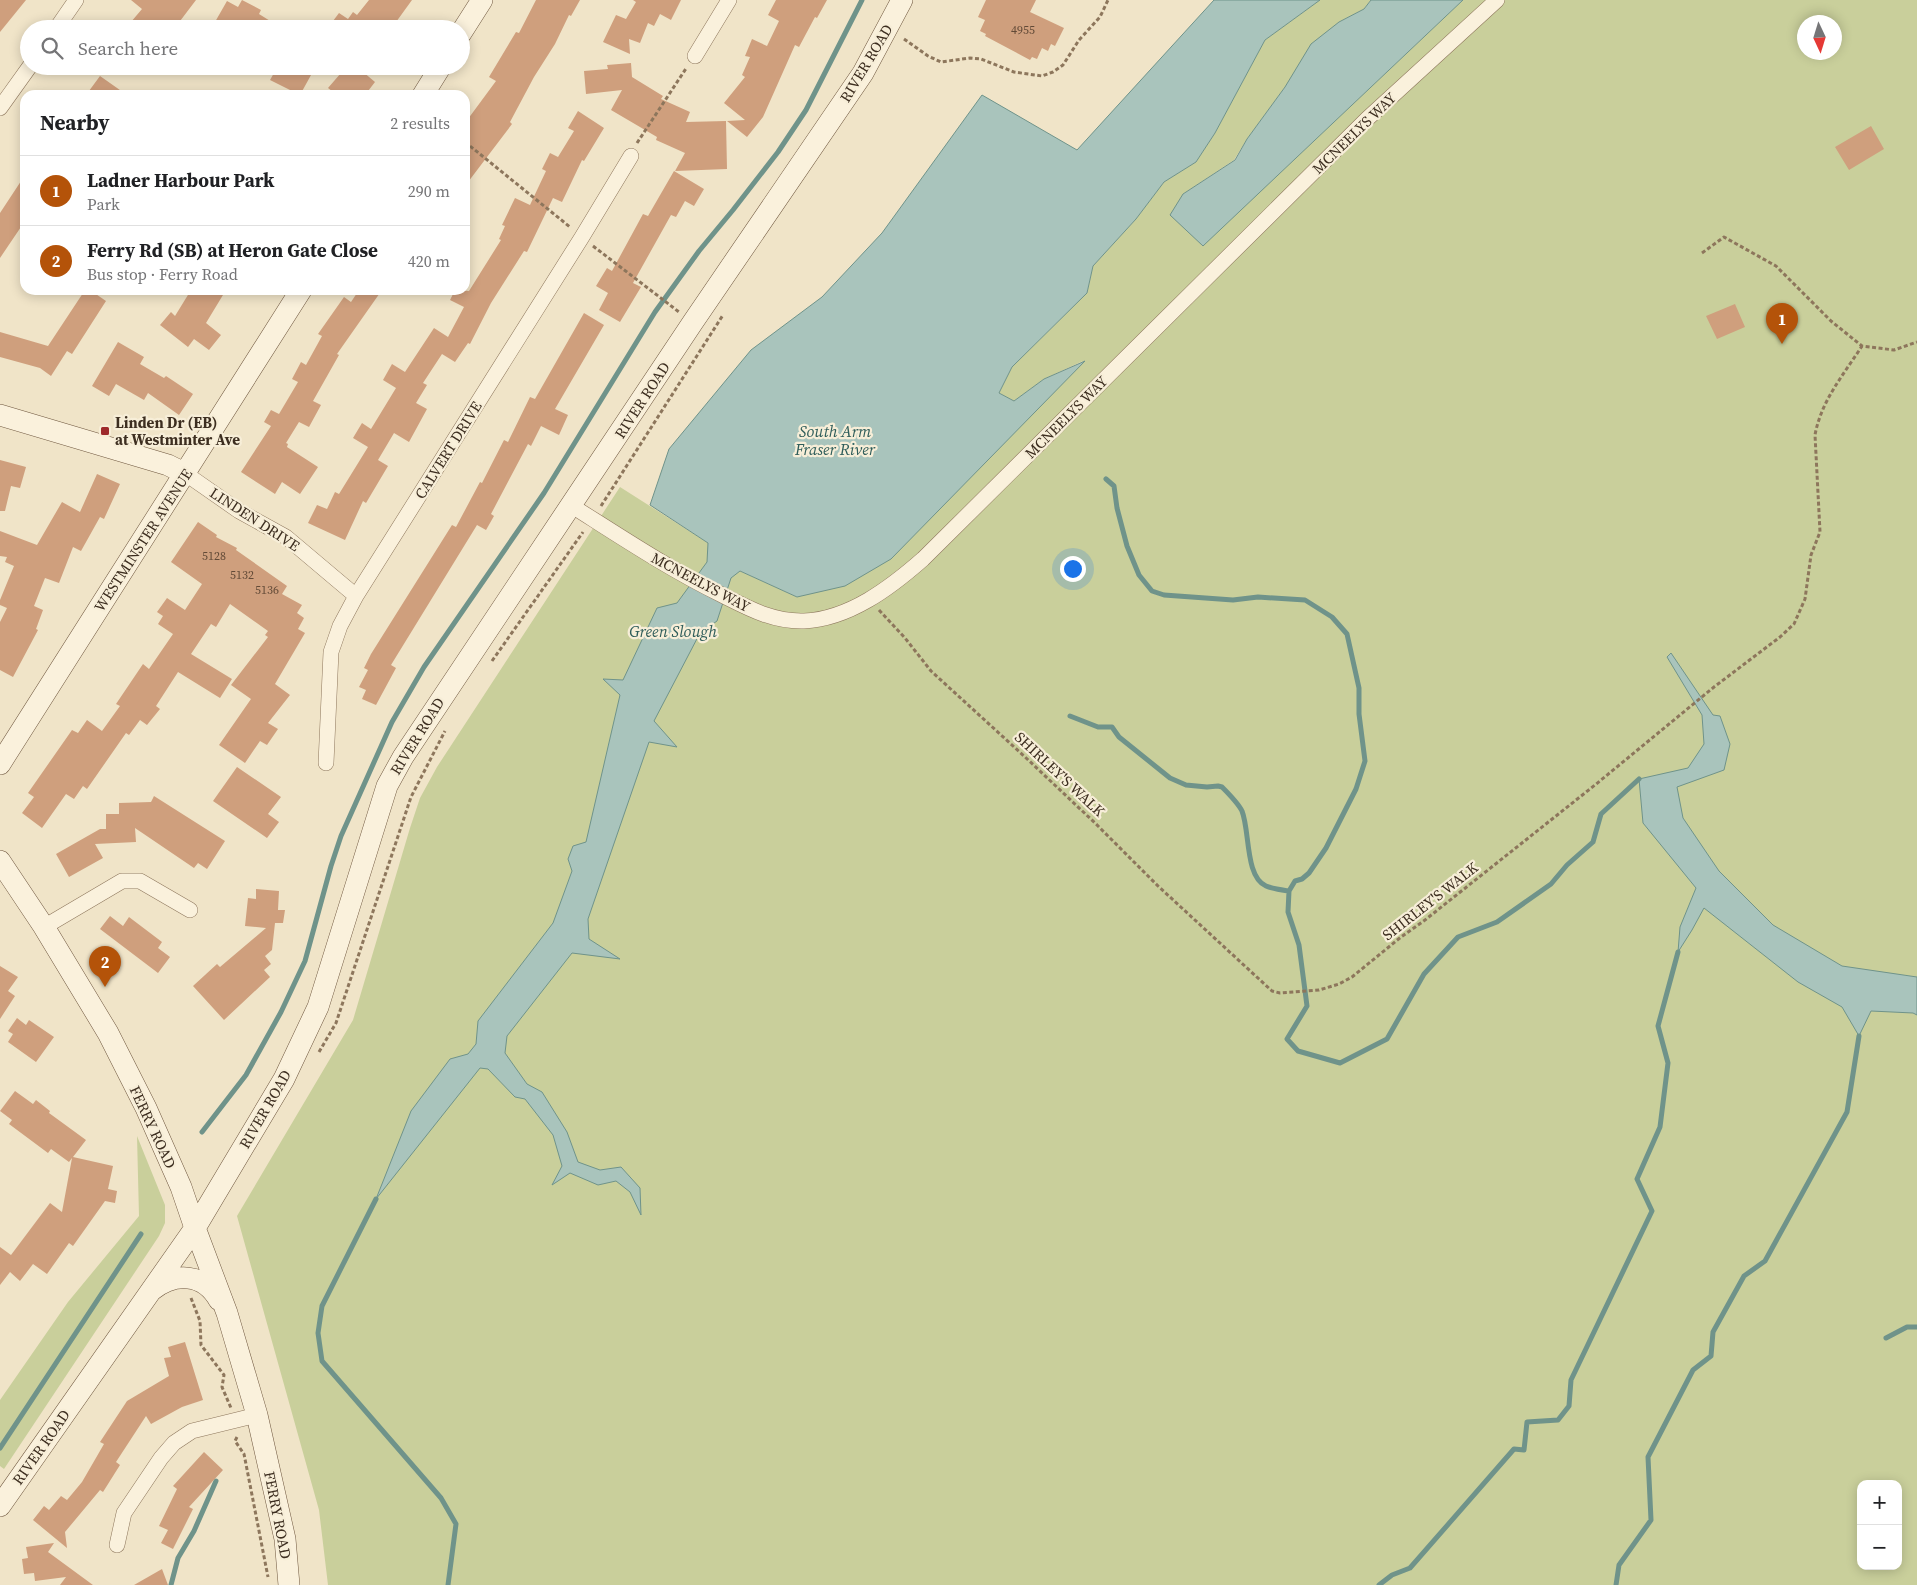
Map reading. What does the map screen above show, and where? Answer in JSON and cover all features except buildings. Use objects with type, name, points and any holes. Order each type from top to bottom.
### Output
[{"type":"street","points":[[62,20],[76,0]]},
{"type":"street","points":[[469,20],[482,0]]},
{"type":"street","points":[[694,56],[729,0]]},
{"type":"street","name":"RIVER ROAD","points":[[0,1506],[195,1228],[284,1079],[318,1007],[387,786],[420,728],[572,506],[688,330],[862,73],[902,0]]},
{"type":"street","name":"MCNEELYS WAY","points":[[572,506],[681,575],[760,614],[804,621],[830,616],[870,600],[900,579],[923,559],[1367,119],[1497,0]]},
{"type":"street","points":[[0,108],[24,75]]},
{"type":"street","points":[[426,90],[435,75]]},
{"type":"street","name":"CALVERT DRIVE","points":[[326,763],[331,652],[340,626],[356,596],[631,156]]},
{"type":"street","name":"WESTMINSTER AVENUE","points":[[0,764],[186,474],[297,295]]},
{"type":"street","name":"LINDEN DRIVE","points":[[0,415],[168,465],[186,474],[239,511],[286,537],[356,596]]},
{"type":"street","name":"FERRY ROAD","points":[[0,861],[44,927],[108,1033],[146,1108],[181,1187],[227,1313],[257,1415],[285,1539],[289,1585]]},
{"type":"street","points":[[44,927],[122,881],[140,880],[190,910]]},
{"type":"street","points":[[150,1292],[161,1283],[173,1279],[192,1278],[207,1284],[216,1294],[227,1313]]},
{"type":"street","points":[[117,1544],[124,1513],[161,1458],[174,1443],[192,1432],[257,1415]]},
{"type":"path","points":[[904,39],[928,56],[941,62],[970,58],[981,59],[1014,72],[1042,76],[1053,72],[1063,65],[1078,40],[1100,17],[1108,0]]},
{"type":"path","points":[[631,156],[634,148],[694,56]]},
{"type":"path","points":[[470,146],[574,231]]},
{"type":"path","points":[[1702,253],[1724,237],[1776,266],[1831,320],[1862,346],[1894,350],[1917,342]]},
{"type":"path","points":[[593,245],[678,312]]},
{"type":"path","name":"SHIRLEY'S WALK","points":[[870,600],[905,638],[931,671],[1067,796],[1214,938],[1272,991],[1280,994],[1320,990],[1352,977],[1401,937],[1426,920],[1794,624],[1800,613],[1807,587],[1811,555],[1820,532],[1815,435],[1818,420],[1830,394],[1862,346]]},
{"type":"path","points":[[489,665],[581,535]]},
{"type":"path","points":[[318,1054],[336,1023],[411,797],[448,725]]},
{"type":"path","points":[[190,1296],[200,1321],[201,1345],[224,1376],[222,1388],[231,1408]]},
{"type":"path","points":[[238,1435],[235,1441],[244,1454],[269,1585]]},
{"type":"green space","points":[[1320,0],[1371,0],[1364,9],[1339,22],[1285,87],[1234,160],[1183,194],[1202,246],[1463,0],[1917,0],[1917,1585],[328,1585],[319,1510],[237,1216],[353,1020],[410,828],[420,798],[437,767],[620,487],[708,543],[740,571],[797,597],[1083,361],[1044,379],[1014,401],[999,393],[1012,367],[1087,293],[1093,266],[1136,219],[1164,182],[1196,162],[1215,133],[1265,40]]},
{"type":"green space","points":[[137,1136],[165,1205],[165,1223],[159,1236],[4,1469],[0,1466],[0,1400],[68,1302],[139,1216]]},
{"type":"water","name":"South Arm Fraser River","points":[[1214,0],[1320,0],[1265,40],[1215,133],[1196,162],[1164,182],[1136,219],[1093,266],[1087,293],[1012,367],[999,393],[1014,401],[1044,379],[1085,361],[891,559],[845,586],[797,597],[740,571],[731,578],[717,621],[700,633],[654,721],[677,747],[649,742],[588,919],[589,939],[620,959],[572,953],[507,1036],[505,1053],[527,1084],[542,1092],[567,1132],[578,1162],[600,1170],[621,1167],[640,1188],[641,1215],[630,1192],[616,1181],[598,1185],[570,1173],[552,1185],[562,1166],[553,1135],[525,1099],[515,1097],[488,1069],[480,1068],[376,1199],[411,1111],[450,1059],[468,1054],[476,1044],[478,1021],[553,923],[572,871],[568,859],[573,846],[586,842],[620,695],[603,679],[623,680],[657,608],[677,603],[707,562],[708,543],[650,505],[669,449],[751,350],[822,297],[882,233],[982,95],[1077,150]]},
{"type":"water","points":[[1371,0],[1463,0],[1203,246],[1170,215],[1183,194],[1235,160],[1247,139],[1285,87],[1311,44],[1339,22],[1364,9]]},
{"type":"water","points":[[1671,653],[1713,715],[1720,716],[1730,744],[1724,770],[1677,787],[1683,818],[1719,871],[1773,925],[1842,966],[1917,977],[1917,1015],[1913,1013],[1871,1011],[1859,1036],[1842,1007],[1798,982],[1704,908],[1678,952],[1680,927],[1696,888],[1643,823],[1639,779],[1688,768],[1704,744],[1702,715],[1667,657]]},
{"type":"waterway","points":[[202,1132],[246,1075],[281,1012],[305,961],[341,836],[392,722],[424,667],[544,493],[655,312],[699,251],[778,152],[806,110],[862,0]]},
{"type":"waterway","points":[[1106,479],[1114,486],[1117,508],[1127,546],[1139,575],[1152,591],[1164,595],[1233,600],[1258,597],[1305,600],[1332,617],[1347,634],[1359,688],[1359,714],[1365,761],[1356,789],[1326,848],[1309,873],[1302,879],[1295,881],[1289,891],[1288,912],[1299,945],[1307,1006],[1287,1039],[1298,1051],[1340,1063],[1387,1039],[1424,974],[1458,937],[1497,922],[1551,884],[1567,865],[1593,842],[1601,814],[1639,779]]},
{"type":"waterway","points":[[1070,716],[1098,727],[1112,727],[1119,737],[1170,778],[1186,785],[1222,787],[1242,811],[1251,864],[1259,881],[1266,886],[1289,891]]},
{"type":"waterway","points":[[1379,1585],[1392,1575],[1410,1568],[1514,1449],[1524,1450],[1527,1422],[1558,1420],[1569,1406],[1571,1380],[1652,1211],[1637,1179],[1660,1127],[1668,1063],[1658,1026],[1678,952]]},
{"type":"waterway","points":[[1616,1585],[1619,1565],[1651,1520],[1648,1457],[1693,1370],[1711,1356],[1713,1332],[1744,1276],[1765,1261],[1847,1112],[1859,1036]]},
{"type":"waterway","points":[[376,1199],[322,1306],[318,1333],[322,1361],[441,1498],[456,1524],[448,1585]]},
{"type":"waterway","points":[[0,1448],[141,1234]]},
{"type":"waterway","points":[[1886,1338],[1907,1327],[1917,1327]]},
{"type":"waterway","name":"Green Slough","points":[[171,1585],[178,1558],[194,1531],[216,1481]]},
{"type":"place","name":"Ladner Harbour Park","points":[[1782,344]]},
{"type":"place","name":"Linden Dr (EB) at Westminter Ave","points":[[105,431]]},
{"type":"place","name":"Ferry Rd (SB) at Heron Gate Close","points":[[105,987]]}]
